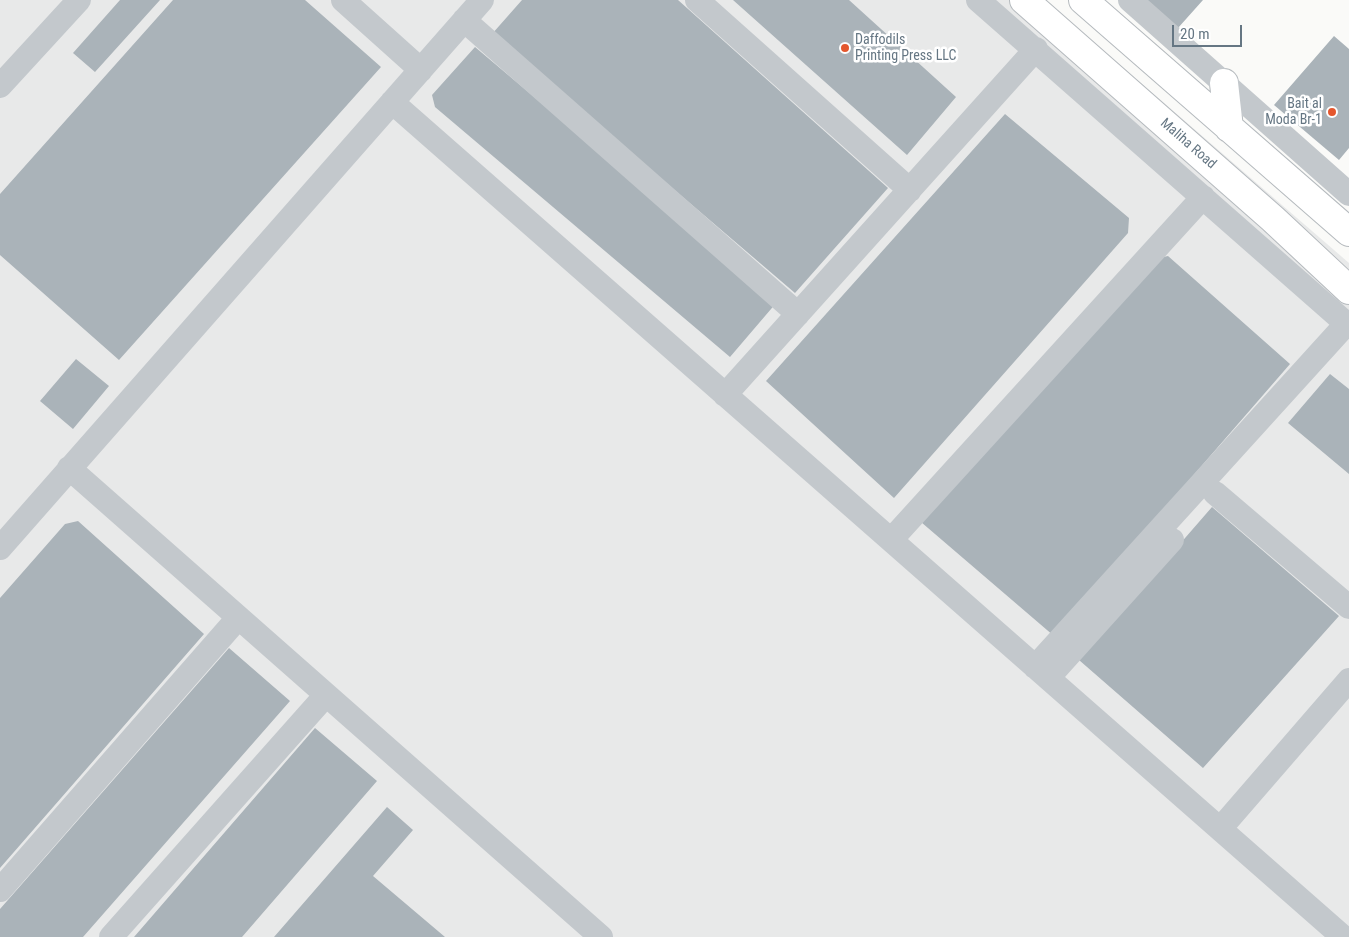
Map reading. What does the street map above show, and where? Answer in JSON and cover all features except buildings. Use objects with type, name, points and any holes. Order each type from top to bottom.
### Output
[{"type":"main road","name":"Maliha Road","points":[[1024,0],[1273,219],[1349,290]]},
{"type":"main road","points":[[1083,0],[1349,232]]},
{"type":"main road","points":[[1224,83],[1229,128]]},
{"type":"street","points":[[0,86],[79,0]]},
{"type":"street","points":[[343,0],[421,70]]},
{"type":"street","points":[[0,548],[482,0]]},
{"type":"street","points":[[697,0],[910,190]]},
{"type":"street","points":[[978,0],[1203,197],[1348,331]]},
{"type":"street","points":[[1130,0],[1349,194]]},
{"type":"street","points":[[464,20],[798,314]]},
{"type":"street","points":[[731,400],[798,314],[910,190],[1040,54]]},
{"type":"street","points":[[731,400],[1040,54]]},
{"type":"street","points":[[392,102],[1343,937]]},
{"type":"street","points":[[891,540],[1203,197]]},
{"type":"street","points":[[1042,672],[1215,493],[1348,331]]},
{"type":"street","points":[[1042,672],[1348,331]]},
{"type":"street","points":[[69,468],[601,937]]},
{"type":"street","points":[[1215,493],[1349,607]]},
{"type":"street","points":[[0,890],[238,618]]},
{"type":"street","points":[[1220,829],[1349,680]]},
{"type":"street","points":[[111,937],[326,695]]},
{"type":"shaded area","points":[[0,0],[1045,0],[1349,263],[1349,937],[0,937]]},
{"type":"place","name":"Daffodils Printing Press LLC","points":[[845,48]]},
{"type":"place","name":"Bait al Moda Br-1","points":[[1332,112]]}]
